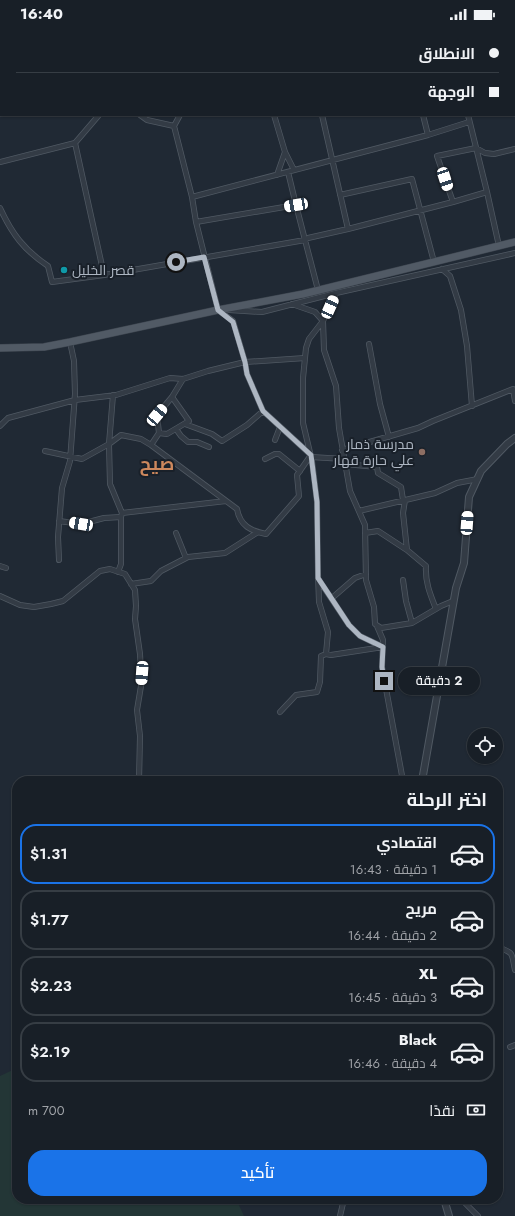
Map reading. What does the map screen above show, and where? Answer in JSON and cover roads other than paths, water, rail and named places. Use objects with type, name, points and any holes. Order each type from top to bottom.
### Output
[{"type":"main road","points":[[0,348],[44,347],[70,342],[318,290],[515,242]]},
{"type":"street","points":[[0,162],[75,143],[97,116]]},
{"type":"street","points":[[141,116],[147,120],[174,126]]},
{"type":"street","points":[[179,116],[174,126],[192,197],[204,257],[218,310],[233,322],[247,374],[263,411],[311,456],[377,467],[378,473],[401,487],[404,500],[403,513],[407,550]]},
{"type":"street","points":[[274,116],[285,152],[294,170]]},
{"type":"street","points":[[322,116],[348,230]]},
{"type":"street","points":[[423,116],[428,135]]},
{"type":"street","points":[[468,116],[499,246]]},
{"type":"street","points":[[192,197],[428,135],[469,122]]},
{"type":"street","points":[[75,143],[104,274]]},
{"type":"street","points":[[453,202],[437,156],[476,148],[485,153],[494,154],[515,149]]},
{"type":"street","points":[[277,175],[285,152]]},
{"type":"street","points":[[288,172],[318,290]]},
{"type":"street","points":[[340,195],[412,179],[434,262]]},
{"type":"street","points":[[0,208],[5,219],[22,245],[36,258],[48,266],[52,282],[305,240],[308,238],[348,230],[487,192]]},
{"type":"street","points":[[196,222],[296,205]]},
{"type":"street","points":[[218,310],[262,312],[336,293],[515,252]]},
{"type":"street","points":[[442,269],[450,276],[461,310],[468,346],[472,406]]},
{"type":"street","points":[[326,654],[328,632],[319,602],[317,502],[311,456],[303,423],[303,378],[306,348],[309,339],[323,321],[336,293]]},
{"type":"street","points":[[292,304],[315,312],[323,321],[324,350],[336,386],[339,428],[350,491],[365,525],[366,580],[374,607],[375,624],[383,640],[382,667],[401,776]]},
{"type":"street","points":[[59,560],[58,537],[62,488],[70,456],[75,400],[74,361],[70,342]]},
{"type":"street","points":[[369,344],[380,404],[389,437]]},
{"type":"street","points":[[0,426],[8,418],[75,400],[113,395],[170,378],[183,379],[245,362],[305,358]]},
{"type":"street","points":[[151,445],[160,433],[157,415],[172,397],[183,379]]},
{"type":"street","points":[[342,450],[418,428],[512,389],[515,401]]},
{"type":"street","points":[[113,395],[109,444],[110,484],[121,515],[121,564],[118,572]]},
{"type":"street","points":[[160,433],[167,434],[189,421],[172,397]]},
{"type":"street","points":[[185,424],[212,434],[222,441],[247,425],[263,411]]},
{"type":"street","points":[[275,440],[280,427]]},
{"type":"street","points":[[176,429],[188,442],[196,442],[209,447]]},
{"type":"street","points":[[45,451],[82,459],[109,444],[121,435],[141,439],[237,509],[239,517],[246,526],[266,534],[299,496],[297,475],[311,456]]},
{"type":"street","points":[[423,776],[456,588],[464,563],[469,497],[481,472],[507,444],[515,438]]},
{"type":"street","points":[[265,459],[275,454],[279,454],[300,471]]},
{"type":"street","points":[[359,511],[435,493],[457,483],[478,479]]},
{"type":"street","points":[[59,520],[81,524],[121,515],[226,501]]},
{"type":"street","points":[[365,533],[378,531],[407,550],[426,566],[425,576],[428,589],[436,609]]},
{"type":"street","points":[[132,584],[151,581],[161,571],[186,558],[225,552],[258,532]]},
{"type":"street","points":[[176,534],[186,558]]},
{"type":"street","points":[[0,566],[6,568]]},
{"type":"street","points":[[0,596],[20,604],[34,607],[64,601],[100,571],[110,569],[125,574],[135,590],[135,619],[142,673],[139,700],[136,710],[140,736],[139,776]]},
{"type":"street","points":[[332,598],[355,578],[366,574]]},
{"type":"street","points":[[318,578],[349,625],[360,636],[383,647]]},
{"type":"street","points":[[403,580],[406,601],[412,623]]},
{"type":"street","points":[[377,626],[381,628],[412,623],[436,609],[454,601]]},
{"type":"street","points":[[280,712],[296,695],[317,692],[320,682],[321,656],[326,654],[330,655],[383,647]]},
{"type":"street","points":[[503,949],[512,953],[515,970]]},
{"type":"street","points":[[340,1216],[343,1204]]},
{"type":"street","points":[[445,1204],[449,1216]]},
{"type":"street","points":[[467,1204],[478,1216]]},
{"type":"place","name":"قصر الخليل","points":[[64,270]]},
{"type":"place","name":"مدرسة ذمار علي حارة قهار","points":[[422,452]]},
{"type":"district","name":"صيح","points":[[157,464]]}]
